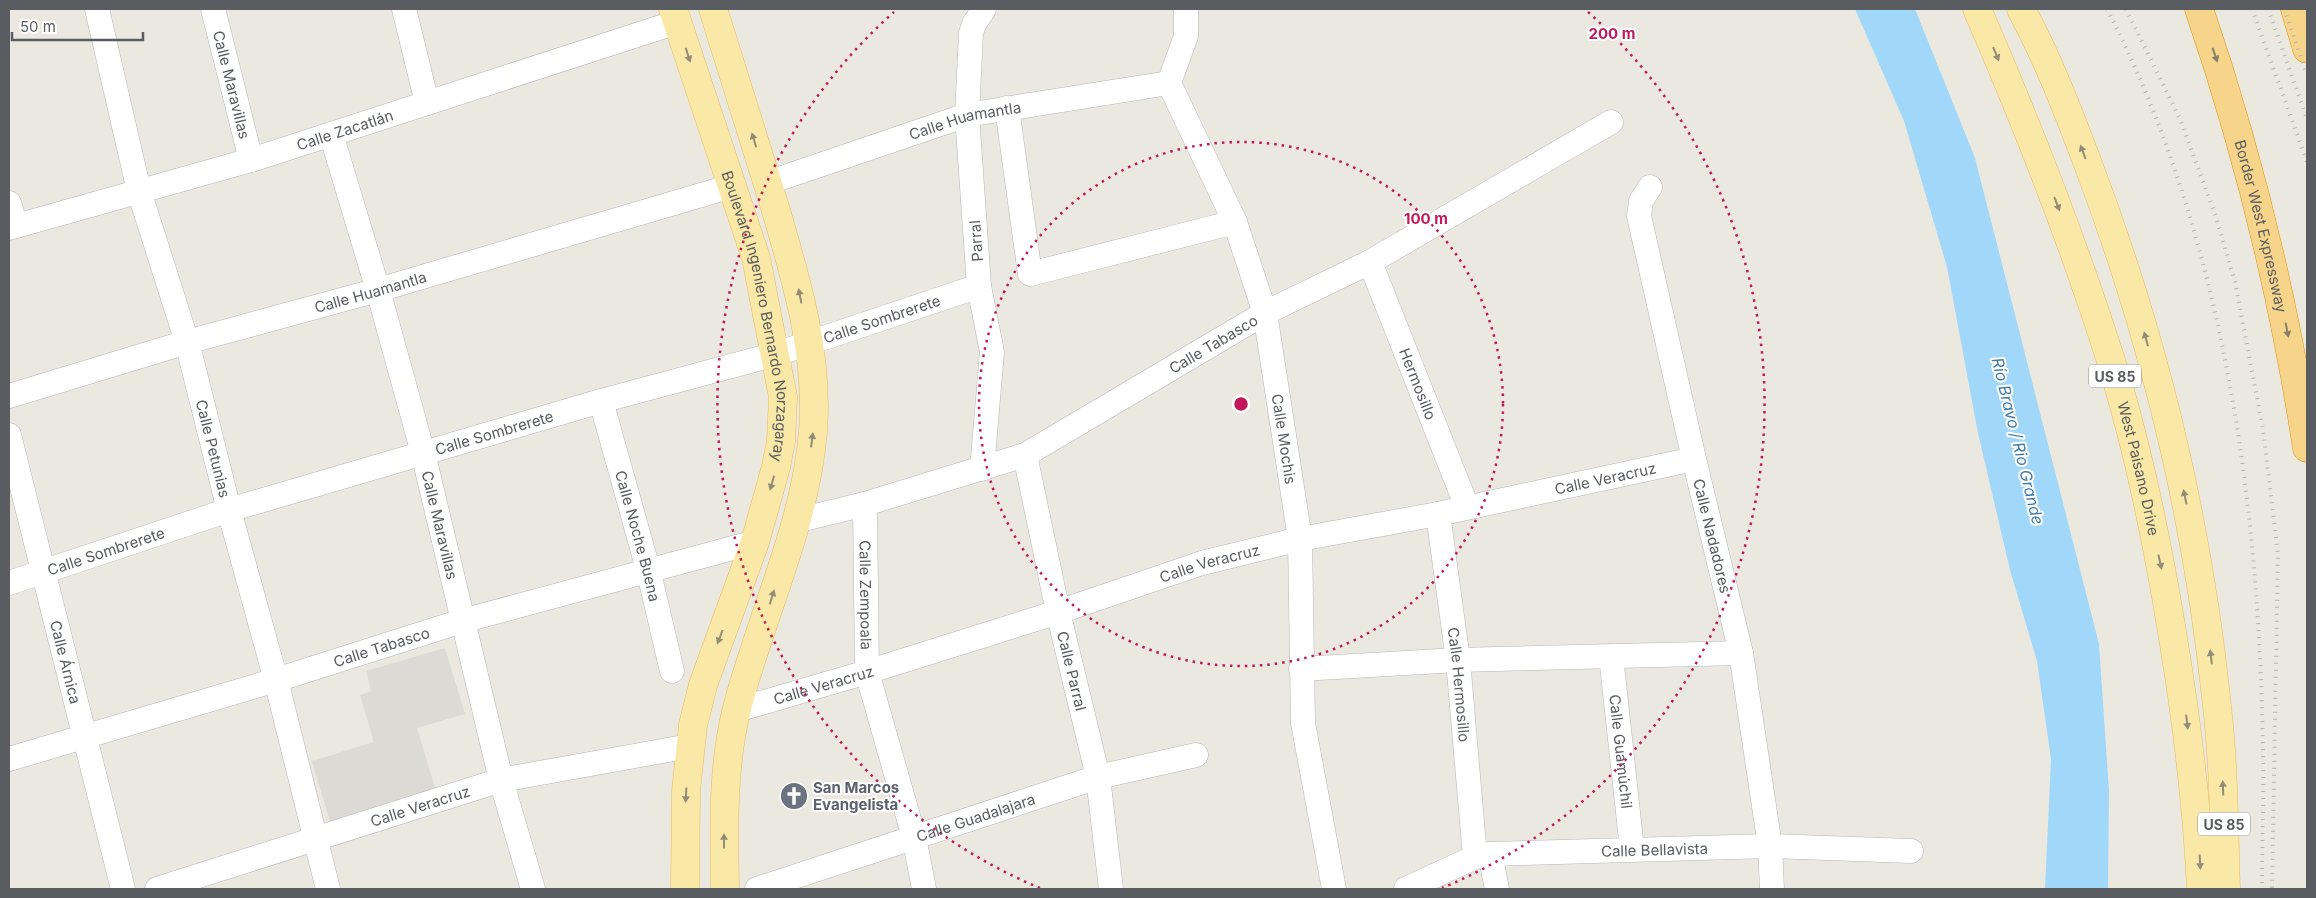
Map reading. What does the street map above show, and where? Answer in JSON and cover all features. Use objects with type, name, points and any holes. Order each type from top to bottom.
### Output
[{"type":"highway","name":"Border West Expressway","points":[[2199,9],[2222,77],[2254,187],[2286,325],[2307,448]]},
{"type":"highway","points":[[2295,9],[2307,49]]},
{"type":"main road","points":[[713,9],[798,285],[810,344],[814,399],[813,432],[809,459],[795,521],[736,710],[727,761],[724,844],[725,889]]},
{"type":"main road","name":"West Paisano Drive","points":[[1977,9],[2020,110],[2055,200],[2111,362],[2145,489],[2165,588],[2192,761],[2201,889]]},
{"type":"main road","name":"US 85","points":[[2021,9],[2056,81],[2105,210],[2137,308],[2170,428],[2206,617],[2222,758],[2226,889]]},
{"type":"main road","name":"Boulevard Ingeniero Bernardo Norzagaray","points":[[675,15],[756,258],[783,397],[781,441],[755,542],[703,685],[690,746],[686,791],[685,889]]},
{"type":"main road","points":[[2192,761],[2222,758]]},
{"type":"street","name":"Calle Petunias","points":[[97,9],[139,191],[187,342],[229,510],[276,680],[328,889]]},
{"type":"street","name":"Calle Maravillas","points":[[212,9],[251,160]]},
{"type":"street","points":[[404,9],[427,103]]},
{"type":"street","points":[[1169,83],[1186,36],[1186,9]]},
{"type":"street","name":"Parral","points":[[982,11],[971,33],[967,115],[980,286],[992,352],[982,469]]},
{"type":"street","name":"Calle Zacatlán","points":[[12,227],[251,160],[427,103],[675,15]]},
{"type":"street","name":"Calle Huamantla","points":[[767,183],[967,115],[1169,83]]},
{"type":"street","name":"Calle Mochis","points":[[1169,83],[1236,222],[1265,314],[1300,539],[1303,723],[1334,889]]},
{"type":"street","points":[[1007,108],[1030,274],[1236,222]]},
{"type":"street","name":"Calle Tabasco","points":[[795,521],[865,504],[1025,455],[1265,314],[1370,262],[1611,122]]},
{"type":"street","name":"Calle Maravillas","points":[[331,134],[378,290],[423,453],[501,780],[533,889]]},
{"type":"street","name":"Calle Huamantla","points":[[9,396],[187,342],[378,290],[732,186]]},
{"type":"street","name":"Calle Nadadores","points":[[1650,187],[1641,201],[1639,216],[1694,459],[1741,653],[1770,846],[1772,889]]},
{"type":"street","points":[[9,202],[12,227]]},
{"type":"street","name":"Hermosillo","points":[[1370,262],[1467,507]]},
{"type":"street","name":"Calle Sombrerete","points":[[9,583],[229,510],[601,401],[810,344],[980,286]]},
{"type":"street","name":"Calle Noche Buena","points":[[601,401],[648,569],[672,671]]},
{"type":"street","name":"Calle Árnica","points":[[9,435],[45,572],[123,889]]},
{"type":"street","name":"Calle Parral","points":[[1025,455],[1058,612],[1098,777],[1111,889]]},
{"type":"street","name":"Calle Veracruz","points":[[736,710],[867,672],[1058,612],[1202,563],[1300,539],[1438,514],[1694,459]]},
{"type":"street","name":"Calle Zempoala","points":[[865,504],[867,672],[914,838],[924,889]]},
{"type":"street","name":"Calle Hermosillo","points":[[1438,514],[1482,856],[1498,889]]},
{"type":"street","name":"Calle Tabasco","points":[[9,759],[276,680],[462,621],[648,569],[755,542]]},
{"type":"street","points":[[1301,669],[1458,660],[1741,653]]},
{"type":"street","name":"Calle Guamúchil","points":[[1611,656],[1632,849]]},
{"type":"street","name":"Calle Veracruz","points":[[157,889],[501,780],[690,746]]},
{"type":"street","name":"Calle Guadalajara","points":[[757,889],[1098,777],[1196,755]]},
{"type":"street","name":"Calle Bellavista","points":[[1406,889],[1482,856],[1632,849],[1770,846],[1911,850]]},
{"type":"shaded area","points":[[445,648],[465,714],[417,728],[436,791],[330,822],[312,761],[374,742],[360,695],[371,691],[366,671]]},
{"type":"water","name":"Río Bravo / Rio Grande","points":[[1855,9],[1915,9],[1975,158],[2099,644],[2109,791],[2108,889],[2045,889],[2051,759],[2037,661],[2010,570],[1978,433],[1947,267],[1904,121]]},
{"type":"railway","points":[[2107,9],[2147,96],[2180,186],[2207,279],[2228,374],[2243,470],[2254,566],[2260,662],[2263,774],[2262,889]]},
{"type":"railway","points":[[2126,9],[2180,119],[2216,217],[2235,282],[2263,429],[2278,554],[2272,889]]},
{"type":"railway","points":[[2252,9],[2307,162]]},
{"type":"railway","points":[[2268,9],[2307,119]]},
{"type":"railway","points":[[2284,9],[2307,74]]},
{"type":"place","name":"San Marcos Evangelista","points":[[794,796]]}]
